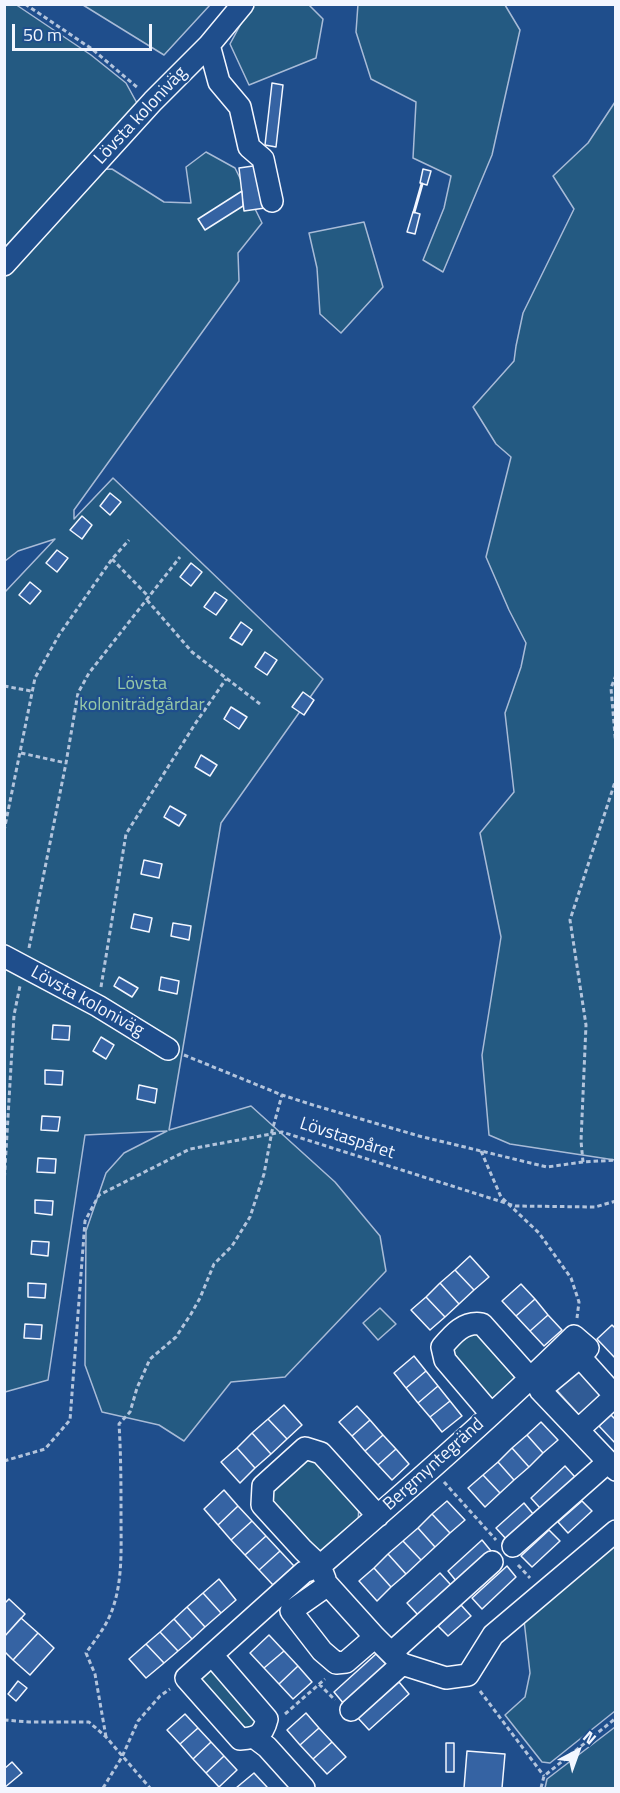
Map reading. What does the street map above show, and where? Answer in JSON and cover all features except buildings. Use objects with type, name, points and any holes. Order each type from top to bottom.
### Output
[{"type":"street","points":[[209,45],[243,4]]},
{"type":"street","name":"Lövsta koloniväg","points":[[4,265],[153,101],[209,45],[219,82],[240,107],[249,147],[264,159],[272,201]]},
{"type":"street","name":"Lövsta koloniväg","points":[[4,956],[98,1006],[168,1049]]},
{"type":"street","name":"Bergmyntegränd","points":[[491,1413],[445,1360],[442,1347],[452,1335],[472,1323],[482,1324],[531,1379]]},
{"type":"street","points":[[351,1710],[396,1659],[504,1553],[612,1466],[540,1390],[588,1348],[574,1336]]},
{"type":"street","name":"Bergmyntegränd","points":[[336,1663],[322,1651],[291,1611],[378,1516],[531,1379],[574,1336]]},
{"type":"street","points":[[578,1430],[615,1396],[580,1357]]},
{"type":"street","name":"Bergmyntegränd","points":[[378,1516],[321,1452],[305,1448],[263,1486],[262,1504],[396,1659],[446,1678],[468,1675]]},
{"type":"street","points":[[468,1675],[493,1635],[615,1531]]},
{"type":"street","name":"Bergmyntegränd","points":[[186,1678],[304,1572],[324,1575]]},
{"type":"street","points":[[336,1663],[346,1662],[375,1637]]},
{"type":"street","points":[[212,1655],[267,1719],[265,1728],[255,1738]]},
{"type":"street","points":[[186,1678],[240,1739],[255,1738],[267,1747],[304,1788]]},
{"type":"path","points":[[25,4],[92,50],[153,101]]},
{"type":"path","points":[[4,831],[35,678],[59,635],[112,559],[129,540]]},
{"type":"path","points":[[4,1185],[14,1015],[66,763],[78,693],[89,673],[180,557]]},
{"type":"path","points":[[112,559],[135,582],[192,652],[260,704]]},
{"type":"path","points":[[615,675],[611,688],[615,747]]},
{"type":"path","points":[[98,1006],[126,834],[226,679]]},
{"type":"path","points":[[4,686],[31,690]]},
{"type":"path","points":[[21,753],[66,763]]},
{"type":"path","points":[[583,1162],[581,1141],[586,1025],[570,920],[615,779]]},
{"type":"path","points":[[611,794],[615,791]]},
{"type":"path","points":[[168,1049],[282,1095],[419,1136],[547,1167],[615,1160]]},
{"type":"path","points":[[106,1737],[94,1674],[86,1653],[110,1614],[120,1579],[122,1552],[119,1424],[130,1412],[137,1388],[150,1359],[176,1337],[196,1306],[214,1264],[232,1246],[250,1217],[264,1174],[282,1095]]},
{"type":"path","name":"Lövstaspåret","points":[[4,1461],[45,1449],[70,1420],[85,1221],[99,1195],[190,1149],[282,1132],[515,1206],[595,1206],[615,1201]]},
{"type":"path","points":[[481,1151],[501,1197],[539,1233],[571,1278],[579,1302],[574,1336]]},
{"type":"path","points":[[432,1468],[504,1553],[543,1592]]},
{"type":"path","points":[[267,1719],[278,1720],[331,1673],[336,1663]]},
{"type":"path","points":[[468,1675],[544,1776]]},
{"type":"path","points":[[103,1788],[122,1757],[138,1721],[160,1696],[186,1678]]},
{"type":"path","points":[[541,1788],[544,1776],[615,1718]]},
{"type":"path","points":[[4,1720],[90,1722],[150,1788]]},
{"type":"green space","name":"Lövsta koloniträdgårdar","points":[[15,4],[91,55],[126,83],[138,105],[79,170],[112,169],[164,202],[191,203],[186,167],[206,152],[235,168],[262,223],[238,253],[239,281],[74,510],[74,519],[113,478],[323,679],[221,823],[169,1130],[251,1106],[335,1182],[380,1236],[386,1271],[285,1377],[231,1382],[184,1441],[159,1425],[102,1412],[85,1365],[86,1231],[106,1173],[124,1153],[167,1131],[85,1135],[48,1380],[5,1392],[5,592],[55,539],[18,551],[5,561],[4,270],[57,191],[5,247],[4,5]]},
{"type":"green space","points":[[358,4],[505,5],[520,30],[492,155],[443,272],[423,260],[444,208],[451,176],[413,158],[416,102],[371,79],[356,32]]},
{"type":"green space","points":[[83,5],[210,5],[164,55]]},
{"type":"green space","points":[[251,5],[309,5],[323,19],[316,58],[249,85],[230,44]]},
{"type":"green space","points":[[615,102],[615,1160],[510,1144],[489,1135],[482,1055],[501,937],[480,833],[514,792],[505,713],[521,667],[526,643],[486,557],[511,457],[496,444],[473,407],[514,361],[523,313],[574,209],[553,176],[588,143]]},
{"type":"green space","points":[[364,222],[383,287],[341,333],[320,314],[317,268],[309,233]]},
{"type":"green space","points":[[380,1308],[396,1324],[378,1340],[363,1323]]},
{"type":"green space","points":[[475,1326],[522,1379],[495,1400],[482,1398],[449,1346]]},
{"type":"green space","points":[[311,1457],[359,1504],[358,1524],[323,1552],[312,1550],[273,1506],[271,1490],[277,1482]]},
{"type":"green space","points":[[615,1542],[615,1711],[550,1763],[542,1762],[505,1715],[525,1697],[530,1673],[524,1620]]},
{"type":"green space","points":[[212,1667],[258,1719],[257,1726],[244,1733],[199,1680]]},
{"type":"green space","points":[[615,1727],[615,1788],[545,1788],[547,1779]]},
{"type":"shaded area","points":[[579,1367],[604,1395],[580,1416],[555,1388]]},
{"type":"wall","points":[[414,212],[422,184]]}]
